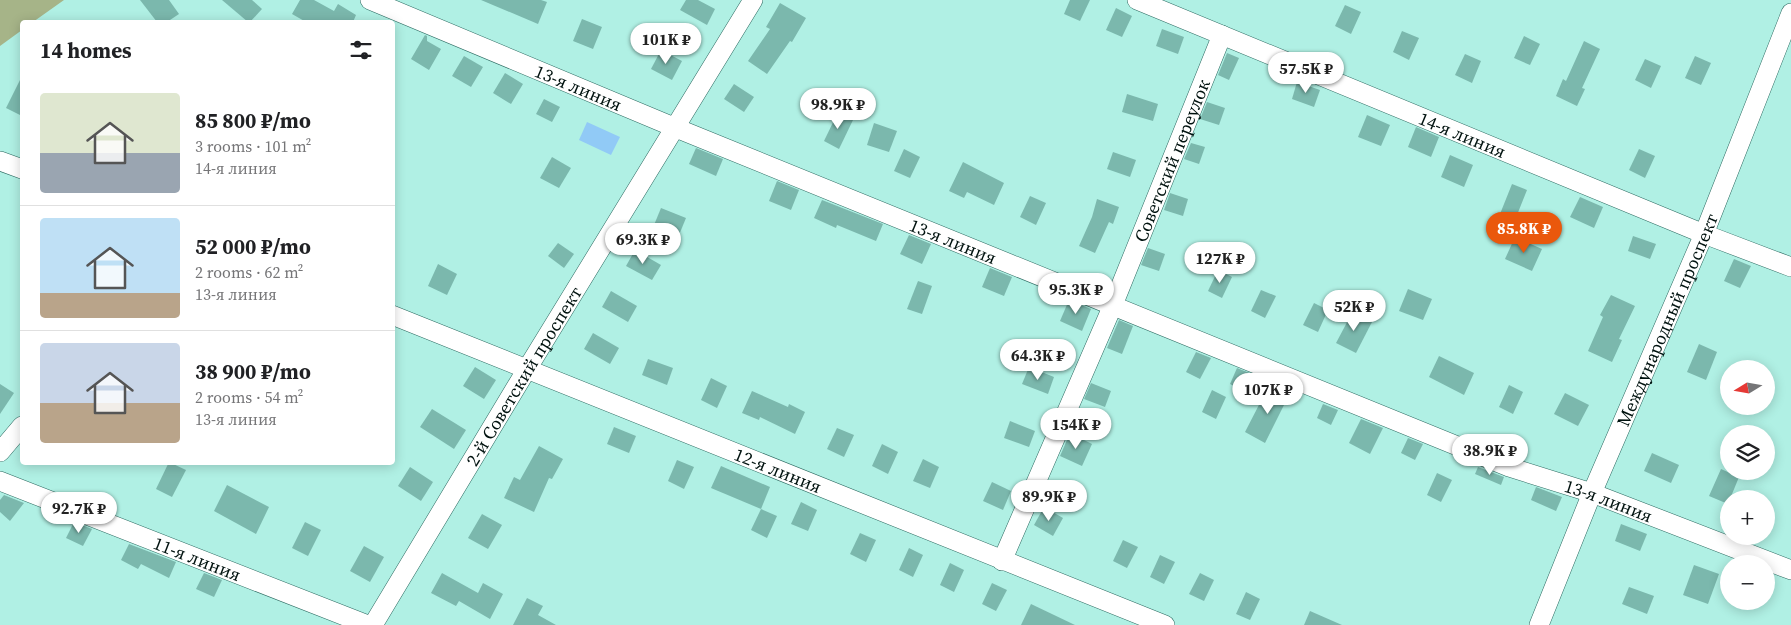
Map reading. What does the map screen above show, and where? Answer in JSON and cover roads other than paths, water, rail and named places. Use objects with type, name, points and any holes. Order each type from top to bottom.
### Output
[{"type":"street","name":"13-я линия","points":[[370,0],[676,128],[1509,467],[1592,493],[1791,570]]},
{"type":"street","name":"2-й Советский проспект","points":[[373,625],[527,369],[754,0]]},
{"type":"street","name":"14-я линия","points":[[1137,0],[1704,234],[1791,267]]},
{"type":"street","name":"Международный проспект","points":[[1539,625],[1592,493],[1704,234],[1791,13]]},
{"type":"street","name":"Советский переулок","points":[[1002,560],[1113,305],[1222,35]]},
{"type":"street","points":[[0,161],[20,168]]},
{"type":"street","name":"12-я линия","points":[[395,316],[1165,625]]},
{"type":"street","points":[[0,452],[20,428]]},
{"type":"street","name":"11-я линия","points":[[0,481],[368,625]]},
{"type":"water","points":[[587,122],[620,137],[611,155],[579,140]]}]
